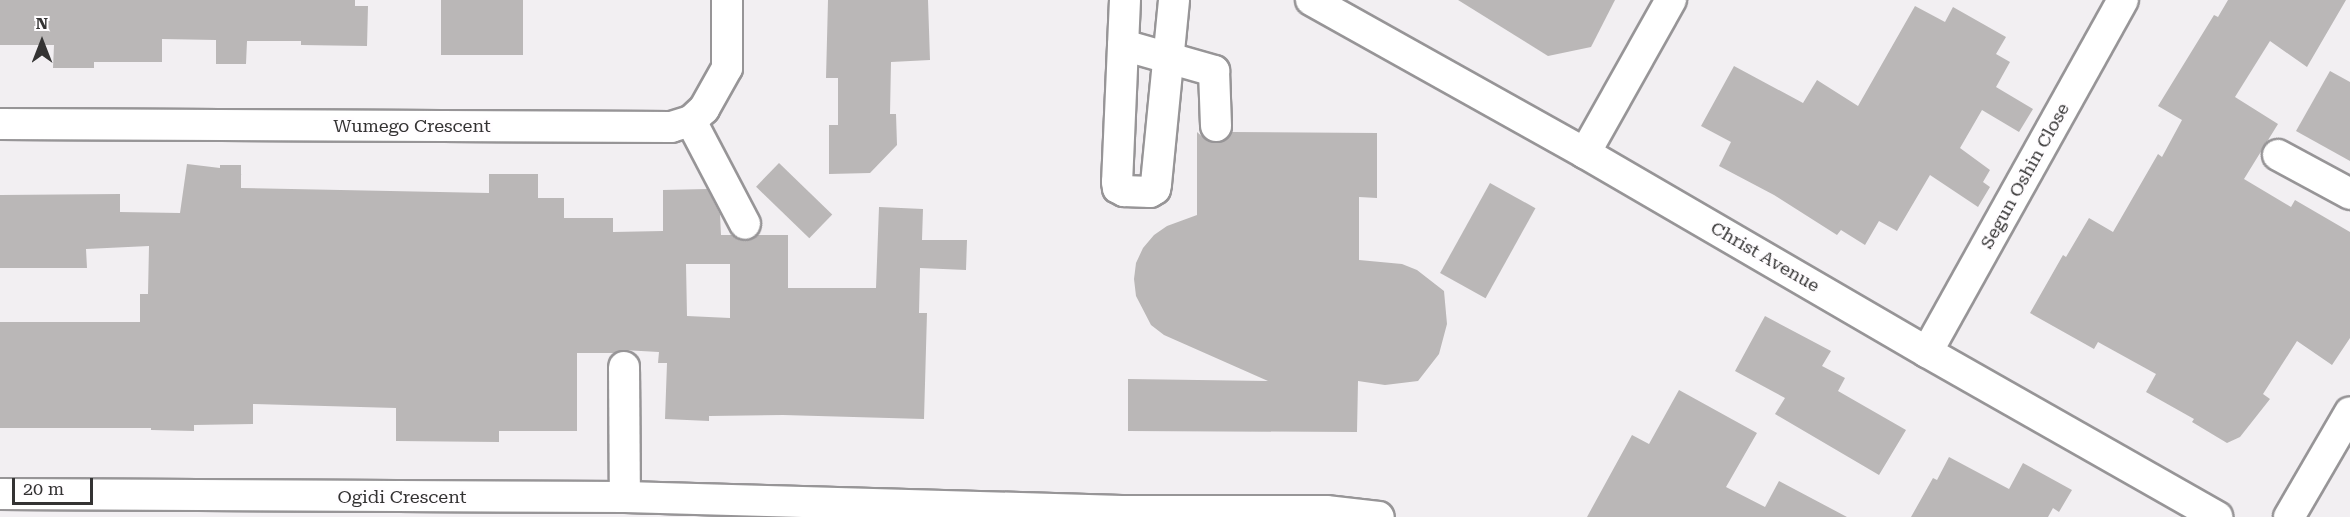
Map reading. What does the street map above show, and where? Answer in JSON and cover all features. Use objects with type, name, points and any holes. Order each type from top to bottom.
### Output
[{"type":"street","points":[[727,0],[727,68],[704,109],[691,121],[746,224]]},
{"type":"street","points":[[1125,0],[1117,182],[1118,188],[1124,191],[1149,192],[1155,189],[1174,0]]},
{"type":"street","name":"Christ Avenue","points":[[1311,0],[1585,153],[2217,517]]},
{"type":"street","points":[[1585,153],[1671,0]]},
{"type":"street","name":"Segun Oshin Close","points":[[1927,352],[2123,0]]},
{"type":"street","points":[[1123,45],[1214,71],[1216,126]]},
{"type":"street","name":"Wumego Crescent","points":[[0,124],[670,127],[691,121]]},
{"type":"street","points":[[2278,155],[2350,194]]},
{"type":"street","points":[[624,367],[624,497]]},
{"type":"street","points":[[2289,517],[2350,412]]},
{"type":"street","name":"Ogidi Crescent","points":[[0,494],[430,507],[624,497],[804,510],[1326,511],[1380,517]]},
{"type":"building","points":[[0,0],[355,0],[355,6],[368,6],[367,46],[301,45],[301,41],[247,41],[246,64],[216,64],[216,40],[162,39],[162,62],[94,62],[94,68],[53,68],[54,45],[0,45]]},
{"type":"building","points":[[441,0],[523,0],[523,55],[441,55]]},
{"type":"building","points":[[828,0],[928,0],[930,60],[891,62],[890,114],[896,114],[897,145],[870,173],[829,174],[829,125],[838,125],[838,78],[826,78]]},
{"type":"building","points":[[1458,0],[1615,0],[1591,47],[1548,56]]},
{"type":"building","points":[[2228,0],[2346,0],[2307,67],[2270,41],[2235,97],[2278,124],[2244,179],[2291,207],[2295,200],[2350,232],[2350,338],[2332,365],[2297,341],[2263,394],[2270,399],[2240,437],[2227,443],[2192,422],[2194,419],[2146,392],[2156,374],[2098,342],[2094,349],[2030,313],[2063,255],[2066,257],[2089,218],[2113,232],[2158,154],[2162,157],[2182,120],[2158,106],[2214,15],[2218,17]]},
{"type":"building","points":[[1915,6],[1945,22],[1953,7],[2006,37],[1996,54],[2010,62],[1996,87],[2033,109],[2019,132],[1982,110],[1960,148],[1990,170],[1983,182],[1990,187],[1978,207],[1930,175],[1897,231],[1879,221],[1865,245],[1841,230],[1837,235],[1774,195],[1719,166],[1731,142],[1701,126],[1734,66],[1803,103],[1817,80],[1858,106]]},
{"type":"building","points":[[2330,71],[2350,82],[2350,161],[2296,131]]},
{"type":"building","points":[[1197,132],[1207,141],[1216,143],[1226,140],[1232,132],[1377,133],[1377,198],[1359,197],[1359,260],[1402,264],[1417,270],[1444,291],[1447,324],[1439,354],[1418,381],[1385,385],[1358,381],[1357,432],[1128,431],[1128,379],[1268,381],[1164,335],[1151,325],[1136,296],[1134,279],[1136,263],[1143,248],[1154,235],[1167,226],[1197,215]]},
{"type":"building","points":[[779,163],[832,214],[809,238],[756,187]]},
{"type":"building","points":[[187,164],[220,168],[220,165],[241,165],[241,188],[489,193],[489,174],[538,174],[538,198],[564,198],[564,218],[613,218],[613,232],[663,231],[663,190],[707,189],[720,214],[721,235],[732,235],[745,241],[758,235],[788,235],[788,288],[876,288],[879,207],[923,209],[922,240],[967,240],[966,270],[920,268],[919,313],[927,313],[924,419],[783,415],[709,416],[709,421],[665,419],[667,363],[658,363],[659,352],[623,350],[615,353],[577,353],[577,431],[499,431],[499,442],[396,441],[396,408],[253,404],[253,424],[194,425],[194,431],[151,430],[151,428],[0,428],[0,322],[140,322],[140,294],[148,294],[149,246],[86,249],[87,268],[0,268],[0,195],[120,194],[120,212],[180,213]],"holes":[[[686,264],[730,264],[730,318],[687,316]]]},
{"type":"building","points":[[1490,183],[1535,208],[1486,298],[1440,273]]},
{"type":"building","points":[[1765,316],[1831,351],[1822,366],[1845,378],[1838,391],[1906,430],[1879,475],[1775,414],[1785,398],[1735,371]]},
{"type":"building","points":[[1679,390],[1757,433],[1726,487],[1765,507],[1779,481],[1847,517],[1587,517],[1632,435],[1649,444]]},
{"type":"building","points":[[1949,457],[2009,489],[2023,463],[2072,490],[2059,512],[2053,508],[2048,517],[1911,517],[1933,478],[1937,480]]}]
